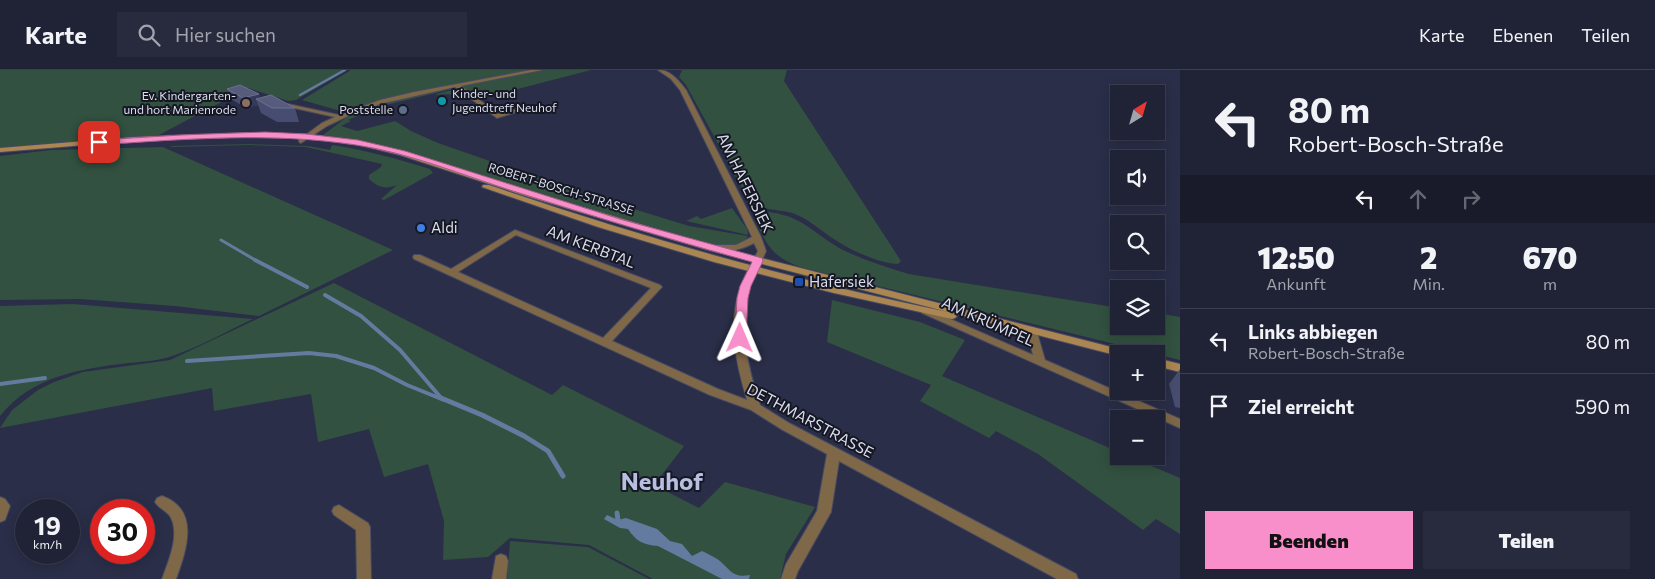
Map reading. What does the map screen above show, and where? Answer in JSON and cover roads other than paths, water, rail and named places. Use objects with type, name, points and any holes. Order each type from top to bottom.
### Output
[{"type":"main road","name":"ROBERT-BOSCH-STRASSE","points":[[304,139],[396,157],[620,231],[756,265],[984,317],[1007,326]]},
{"type":"main road","name":"ROBERT-BOSCH-STRASSE","points":[[0,150],[99,142],[336,139],[402,153],[547,200],[711,248],[756,265],[872,300],[1032,331],[1110,351]]},
{"type":"main road","points":[[1165,364],[1180,368]]},
{"type":"street","points":[[304,139],[337,116],[378,103],[539,70]]},
{"type":"street","name":"AM HAFERSIEK","points":[[661,70],[673,78],[683,90],[762,251],[745,286],[740,322],[743,369],[755,407]]},
{"type":"street","points":[[457,86],[497,116],[520,110]]},
{"type":"street","points":[[288,106],[337,116]]},
{"type":"street","points":[[324,124],[321,129],[322,133],[336,139]]},
{"type":"street","name":"AM KERBTAL","points":[[451,273],[515,232],[658,287],[605,342]]},
{"type":"street","points":[[711,248],[736,248],[748,244],[756,237]]},
{"type":"street","name":"DETHMARSTRASSE","points":[[417,258],[714,392],[755,407],[834,452],[1071,579]]},
{"type":"street","name":"AM KRÜMPEL","points":[[925,310],[1180,424]]},
{"type":"street","name":"AM KRÜMPEL","points":[[1032,331],[1040,361]]},
{"type":"street","points":[[788,579],[791,569],[824,512],[834,452]]},
{"type":"street","points":[[162,502],[171,506],[182,524],[180,548],[169,579]]},
{"type":"street","points":[[0,503],[3,506],[0,516]]},
{"type":"street","points":[[339,511],[363,527],[364,579]]},
{"type":"street","points":[[498,579],[500,561]]},
{"type":"water","points":[[607,515],[618,520],[626,518],[657,529],[670,541],[682,544],[692,556],[702,551],[718,560],[736,575],[750,575],[749,579],[722,579],[658,546],[640,542],[628,529],[620,528],[604,519]]},
{"type":"waterway","points":[[300,95],[345,70]]},
{"type":"waterway","points":[[221,240],[257,261]]},
{"type":"waterway","points":[[255,260],[307,287]]},
{"type":"waterway","points":[[325,295],[361,316],[400,350],[441,398]]},
{"type":"waterway","points":[[187,361],[309,353],[336,356],[374,368],[407,385],[444,400]]},
{"type":"waterway","points":[[0,384],[45,378]]},
{"type":"waterway","points":[[441,398],[482,415],[524,436],[548,451],[563,476]]},
{"type":"waterway","points":[[617,513],[618,520]]},
{"type":"place","name":"Kinder- und Jugendtreff Neuhof","points":[[442,101]]},
{"type":"place","name":"Ev. Kindergarten- und hort Marienrode","points":[[246,103]]},
{"type":"place","name":"Poststelle","points":[[403,110]]},
{"type":"place","name":"Aldi","points":[[421,228]]},
{"type":"place","name":"Hafersiek","points":[[799,282]]},
{"type":"district","name":"Neuhof","points":[[662,482]]}]
